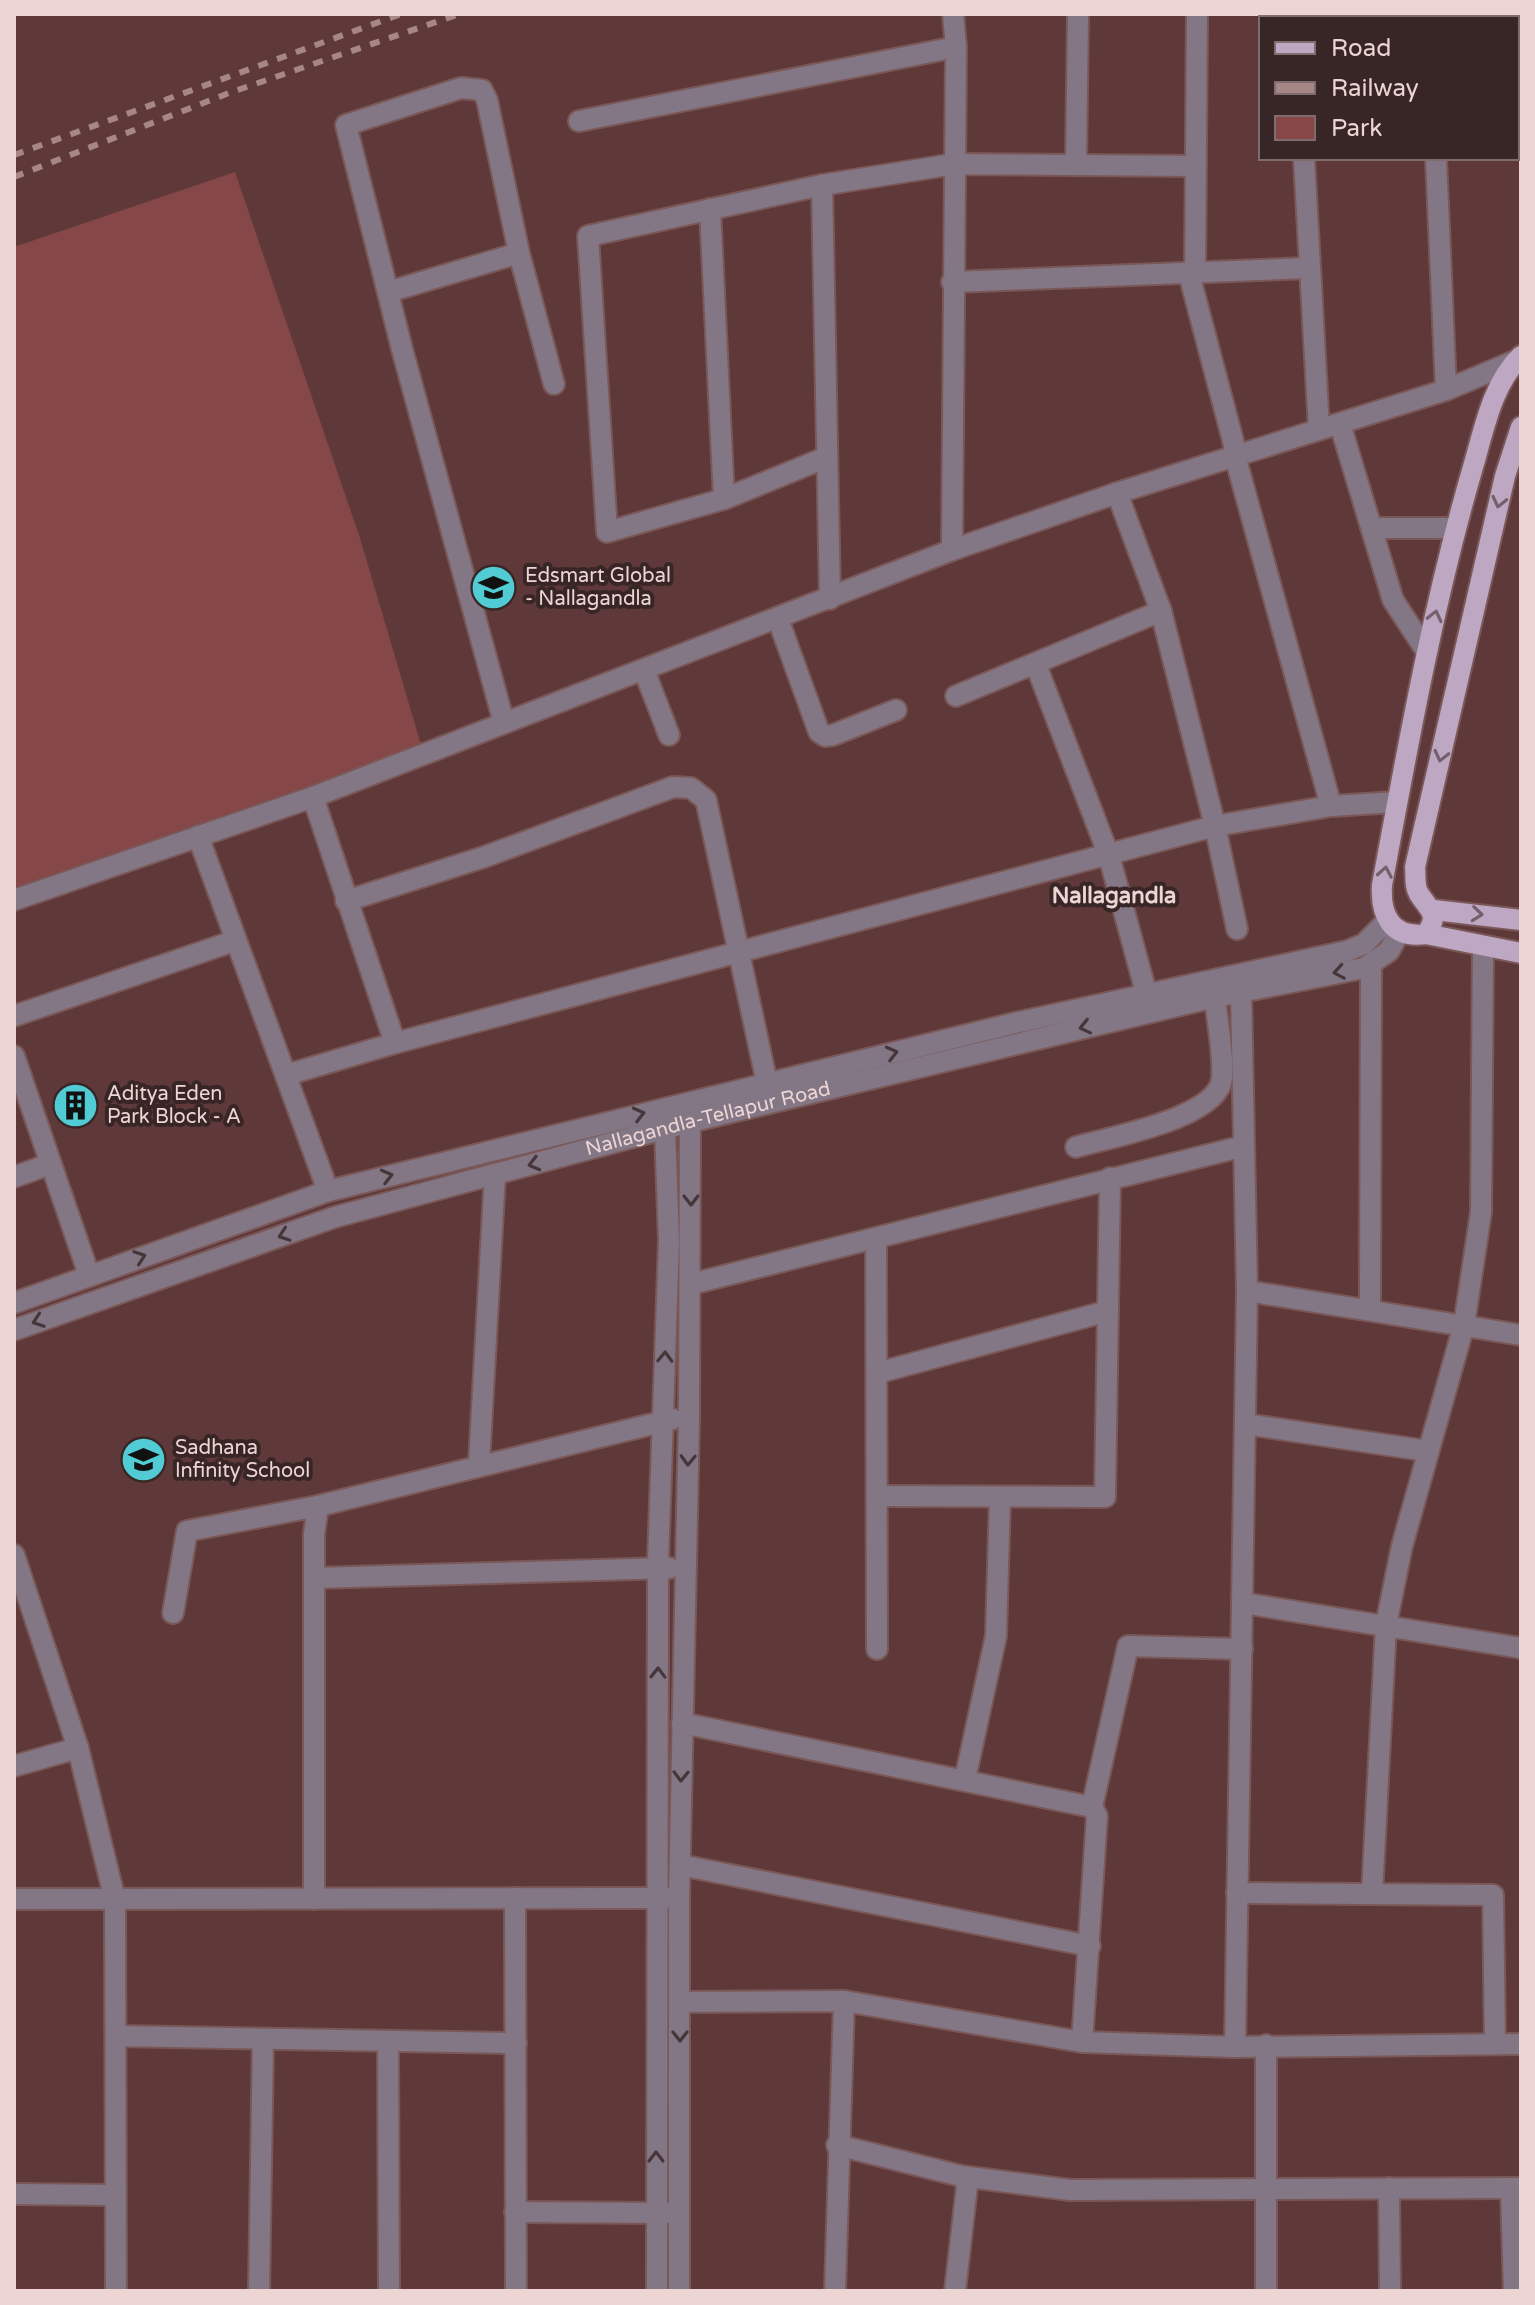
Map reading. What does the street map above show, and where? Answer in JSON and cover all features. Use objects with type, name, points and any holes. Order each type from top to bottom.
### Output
[{"type":"main road","points":[[1519,358],[1493,399],[1455,528],[1397,802],[1382,885],[1382,910],[1394,926],[1521,953]]},
{"type":"main road","points":[[1521,427],[1505,476],[1415,867],[1420,895],[1434,910],[1521,920]]},
{"type":"main road","points":[[1426,934],[1433,924],[1434,910]]},
{"type":"street","points":[[952,550],[956,47],[953,14]]},
{"type":"street","points":[[1076,164],[1078,14]]},
{"type":"street","points":[[1197,14],[1192,274],[1236,456],[1331,806]]},
{"type":"street","points":[[579,121],[956,47]]},
{"type":"street","points":[[504,723],[346,125],[461,88],[482,90],[487,100],[519,253],[554,384]]},
{"type":"street","points":[[1304,160],[1319,429]]},
{"type":"street","points":[[1436,160],[1456,386]]},
{"type":"street","points":[[827,457],[724,499],[607,532],[588,236],[822,185],[954,164],[1196,166]]},
{"type":"street","points":[[822,185],[830,599]]},
{"type":"street","points":[[710,209],[724,499]]},
{"type":"street","points":[[388,292],[519,253]]},
{"type":"street","points":[[952,282],[1309,268]]},
{"type":"street","points":[[14,900],[313,797],[952,550],[1117,493],[1456,386],[1519,358]]},
{"type":"street","points":[[1340,424],[1393,600],[1427,652]]},
{"type":"street","points":[[1117,493],[1161,611],[1215,826],[1237,929]]},
{"type":"street","points":[[1372,528],[1455,528]]},
{"type":"street","points":[[956,696],[1161,611]]},
{"type":"street","points":[[778,619],[819,732],[825,736],[833,735],[896,710]]},
{"type":"street","points":[[1036,665],[1109,856],[1146,992]]},
{"type":"street","points":[[644,670],[669,735]]},
{"type":"street","points":[[346,901],[484,857],[681,785],[691,788],[706,800],[767,1083]]},
{"type":"street","points":[[313,797],[395,1043]]},
{"type":"street","points":[[286,1075],[395,1043],[1215,826],[1331,806],[1397,802]]},
{"type":"street","points":[[198,836],[328,1191]]},
{"type":"street","points":[[1370,1309],[1371,964],[1389,951],[1394,926]]},
{"type":"street","name":"Nallagandla-Tellapur Road","points":[[14,1330],[335,1217],[1018,1033],[1146,992],[1347,951],[1394,926]]},
{"type":"street","points":[[14,1016],[234,941]]},
{"type":"street","points":[[1372,1894],[1386,1625],[1402,1546],[1464,1325],[1481,1212],[1483,947]]},
{"type":"street","name":"Nallagandla-Tellapur Road","points":[[14,1303],[328,1191],[767,1083],[1371,964]]},
{"type":"street","points":[[1235,2047],[1247,1291],[1241,992]]},
{"type":"street","points":[[1076,1147],[1193,1112],[1214,1097],[1223,1080],[1215,997]]},
{"type":"street","points":[[14,1056],[89,1275]]},
{"type":"street","points":[[679,2291],[679,1898],[691,1284],[690,1122]]},
{"type":"street","points":[[657,2291],[659,1568],[669,1241],[665,1129]]},
{"type":"street","points":[[691,1284],[1244,1146]]},
{"type":"street","points":[[14,1177],[50,1164]]},
{"type":"street","points":[[479,1464],[495,1174]]},
{"type":"street","points":[[877,1496],[1105,1497],[1110,1178]]},
{"type":"street","points":[[876,1238],[877,1649]]},
{"type":"street","points":[[1247,1291],[1521,1335]]},
{"type":"street","points":[[877,1373],[1108,1311]]},
{"type":"street","points":[[173,1613],[187,1531],[318,1506],[479,1464],[689,1417]]},
{"type":"street","points":[[1245,1424],[1428,1451]]},
{"type":"street","points":[[965,1779],[996,1636],[1000,1497]]},
{"type":"street","points":[[314,1899],[314,1578],[318,1506]]},
{"type":"street","points":[[14,1555],[78,1748],[115,1900],[116,2291]]},
{"type":"street","points":[[314,1578],[684,1567]]},
{"type":"street","points":[[1243,1603],[1521,1648]]},
{"type":"street","points":[[1082,2042],[1097,1816],[1092,1807],[1128,1646],[1242,1649]]},
{"type":"street","points":[[682,1723],[1092,1807]]},
{"type":"street","points":[[14,1766],[78,1748]]},
{"type":"street","points":[[680,1865],[1090,1946]]},
{"type":"street","points":[[1237,1893],[1493,1895],[1495,2044]]},
{"type":"street","points":[[515,1898],[516,2291]]},
{"type":"street","points":[[14,1899],[679,1898]]},
{"type":"street","points":[[680,2002],[844,2001],[1082,2042],[1235,2047],[1521,2044]]},
{"type":"street","points":[[835,2291],[837,2145],[844,2001]]},
{"type":"street","points":[[116,2036],[516,2043]]},
{"type":"street","points":[[259,2291],[263,2039]]},
{"type":"street","points":[[388,2042],[389,2291]]},
{"type":"street","points":[[1266,2045],[1266,2291]]},
{"type":"street","points":[[837,2145],[968,2177],[1070,2190],[1516,2188],[1514,2291]]},
{"type":"street","points":[[955,2291],[968,2177]]},
{"type":"street","points":[[1389,2188],[1390,2291]]},
{"type":"street","points":[[14,2194],[115,2195]]},
{"type":"street","points":[[515,2212],[679,2213]]},
{"type":"green space","points":[[235,172],[360,538],[427,765],[14,909],[14,247]]},
{"type":"railway","points":[[14,155],[401,14]]},
{"type":"railway","points":[[14,177],[229,93],[459,14]]},
{"type":"place","name":"Edsmart Global - Nallagandla","points":[[494,588]]},
{"type":"place","name":"Aditya Eden Park Block - A","points":[[76,1106]]},
{"type":"place","name":"Sadhana Infinity School","points":[[144,1460]]},
{"type":"district","name":"Nallagandla","points":[[1114,896]]}]
